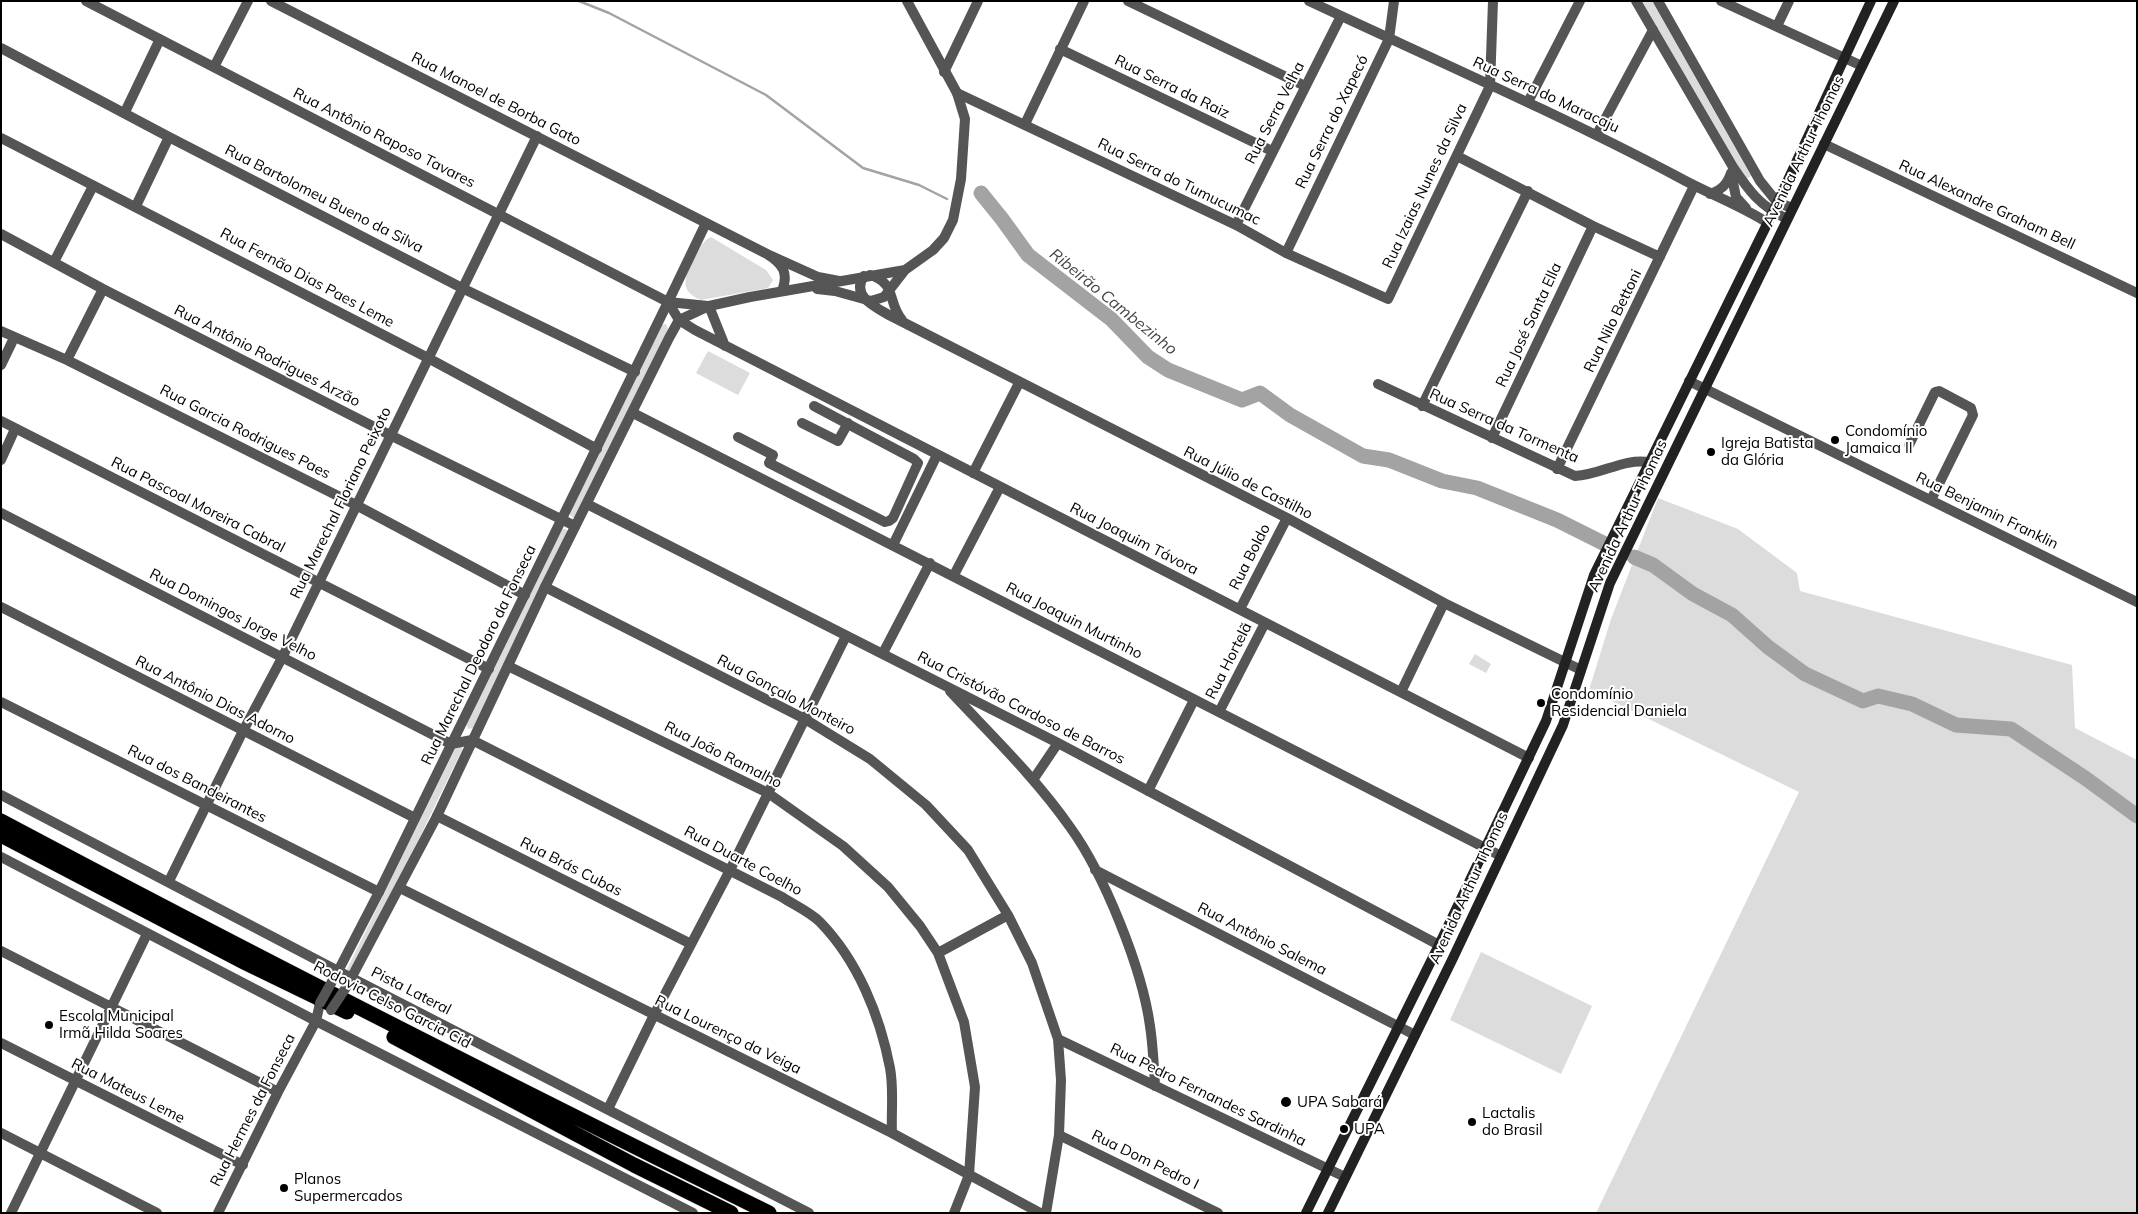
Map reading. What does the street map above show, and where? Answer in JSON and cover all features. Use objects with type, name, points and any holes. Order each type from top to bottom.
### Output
[{"type":"highway","name":"Rodovia Celso Garcia Cid","points":[[1,820],[160,906],[494,1077],[770,1213]]},
{"type":"highway","name":"Rodovia Celso Garcia Cid","points":[[1,835],[246,964],[366,1022],[634,1165],[731,1213]]},
{"type":"main road","name":"Avenida Arthur Thomas","points":[[1306,1213],[1529,758],[1546,721],[1594,575],[1768,223],[1844,57],[1872,1]]},
{"type":"main road","name":"Avenida Arthur Thomas","points":[[1328,1213],[1563,725],[1610,583],[1894,1]]},
{"type":"street","name":"Rua Antônio Raposo Tavares","points":[[86,1],[668,302]]},
{"type":"street","points":[[214,67],[248,1]]},
{"type":"street","name":"Rua Manoel de Borba Gato","points":[[271,1],[706,223]]},
{"type":"street","points":[[867,276],[860,282],[859,289],[861,295],[867,300],[877,301],[890,291],[905,270],[933,250],[944,238],[953,220],[961,180],[965,119],[957,93],[907,1]]},
{"type":"street","points":[[944,72],[978,1]]},
{"type":"street","points":[[1025,124],[1084,1]]},
{"type":"street","points":[[1128,1],[1304,86]]},
{"type":"street","name":"Rua Serra do Maracaju","points":[[1309,1],[1597,134],[1694,186],[1749,211],[1768,223]]},
{"type":"street","name":"Rua Serra do Xapecó","points":[[1286,252],[1389,38],[1394,1]]},
{"type":"street","points":[[1490,86],[1493,1]]},
{"type":"street","points":[[1528,102],[1580,1]]},
{"type":"street","points":[[1636,1],[1732,170],[1761,204],[1787,219]]},
{"type":"street","points":[[1658,1],[1760,180],[1777,202],[1792,208]]},
{"type":"street","points":[[1722,1],[1862,66]]},
{"type":"street","points":[[1777,26],[1789,1]]},
{"type":"street","name":"Rua Serra Velha","points":[[1236,225],[1304,86],[1341,16]]},
{"type":"street","points":[[1597,134],[1653,30]]},
{"type":"street","points":[[125,112],[160,39]]},
{"type":"street","name":"Rua Bartolomeu Bueno da Silva","points":[[1,48],[462,288],[635,372]]},
{"type":"street","name":"Rua Serra da Raiz","points":[[1060,49],[1272,151]]},
{"type":"street","name":"Rua Izaias Nunes da Silva","points":[[1388,299],[1490,86]]},
{"type":"street","name":"Rua Serra do Tumucumac","points":[[957,93],[1236,225],[1286,252],[1388,299]]},
{"type":"street","name":"Rua Marechal Floriano Peixoto","points":[[168,881],[282,656],[538,136]]},
{"type":"street","points":[[136,206],[169,137]]},
{"type":"street","name":"Rua Fernão Dias Paes Leme","points":[[1,138],[428,358],[597,449]]},
{"type":"street","name":"Rua Alexandre Graham Bell","points":[[1824,144],[2137,293]]},
{"type":"street","points":[[1457,156],[1528,190],[1593,226],[1660,257]]},
{"type":"street","points":[[1710,194],[1719,191],[1725,186],[1732,170]]},
{"type":"street","points":[[1732,170],[1736,197],[1749,211]]},
{"type":"street","points":[[54,262],[93,186]]},
{"type":"street","name":"Rua Nilo Bettoni","points":[[1557,469],[1694,186]]},
{"type":"street","points":[[1422,406],[1528,190]]},
{"type":"street","points":[[706,223],[818,277],[839,281]]},
{"type":"street","name":"Rua Marechal Deodoro da Fonseca","points":[[316,1021],[320,1003],[379,892],[635,372],[706,223]]},
{"type":"street","name":"Rua José Santa Ella","points":[[1492,438],[1593,226]]},
{"type":"street","name":"Rua Antônio Rodrigues Arzão","points":[[1,234],[103,289],[390,435],[576,526]]},
{"type":"street","points":[[767,254],[779,262],[785,269],[786,279],[782,292]]},
{"type":"street","points":[[316,1021],[331,1010],[349,982],[400,888],[437,816],[545,588],[669,338],[680,320],[709,306],[905,270]]},
{"type":"street","points":[[867,276],[883,280],[888,286],[893,306],[902,321]]},
{"type":"street","name":"Rua Júlio de Castilho","points":[[804,288],[835,291],[867,300],[888,314],[1019,383],[1287,518],[1444,603],[1581,670]]},
{"type":"street","points":[[67,360],[103,289]]},
{"type":"street","points":[[668,302],[709,306]]},
{"type":"street","name":"Rua Joaquim Távora","points":[[668,302],[680,320],[725,346],[1529,758]]},
{"type":"street","points":[[709,306],[725,346]]},
{"type":"street","name":"Rua Garcia Rodrigues Paes","points":[[1,331],[67,360],[356,505],[525,595]]},
{"type":"street","points":[[1,365],[14,338]]},
{"type":"street","name":"Rua Benjamin Franklin","points":[[1689,381],[2137,602]]},
{"type":"street","points":[[973,473],[1019,383]]},
{"type":"street","name":"Rua Serra da Tormenta","points":[[1378,384],[1575,476],[1590,476],[1636,460],[1649,462]]},
{"type":"street","points":[[1909,445],[1935,392],[1939,391],[1971,408],[1973,415],[1930,500]]},
{"type":"street","points":[[738,437],[773,455],[769,463],[885,522],[893,518],[918,463],[914,459],[814,406]]},
{"type":"street","name":"Rua Joaquin Murtinho","points":[[633,413],[954,575],[1194,700],[1501,856]]},
{"type":"street","name":"Rua Pascoal Moreira Cabral","points":[[1,420],[15,429],[489,669]]},
{"type":"street","points":[[802,423],[838,441],[848,423]]},
{"type":"street","points":[[1,460],[15,429]]},
{"type":"street","points":[[893,544],[937,455]]},
{"type":"street","points":[[954,575],[1000,487]]},
{"type":"street","points":[[902,498],[913,503]]},
{"type":"street","name":"Rua Cristóvão Cardoso de Barros","points":[[587,504],[944,684],[1439,945]]},
{"type":"street","name":"Rua Domingos Jorge Velho","points":[[1,513],[451,744]]},
{"type":"street","name":"Rua Boldo","points":[[1240,609],[1287,518]]},
{"type":"street","points":[[883,653],[930,563]]},
{"type":"street","name":"Rua Gonçalo Monteiro","points":[[545,588],[805,719],[870,759],[926,805],[968,850],[1008,915],[1032,963],[1058,1039],[1061,1080],[1059,1135],[1046,1213]]},
{"type":"street","points":[[1401,692],[1444,603]]},
{"type":"street","name":"Rua Antônio Dias Adorno","points":[[1,607],[415,818]]},
{"type":"street","name":"Rua Hortelã","points":[[1219,712],[1265,623]]},
{"type":"street","points":[[608,1109],[654,1015],[730,870],[846,636]]},
{"type":"street","name":"Rua João Ramalho","points":[[508,666],[768,793],[842,846],[888,887],[920,926],[938,953],[964,1022],[975,1088],[969,1175],[954,1213]]},
{"type":"street","points":[[944,684],[1033,780],[1071,828],[1095,870],[1118,920],[1136,970],[1150,1025],[1155,1086]]},
{"type":"street","points":[[1148,791],[1194,700]]},
{"type":"street","name":"Rua dos Bandeirantes","points":[[1,702],[379,892]]},
{"type":"street","points":[[451,744],[472,740]]},
{"type":"street","name":"Rua Duarte Coelho","points":[[472,740],[782,896],[819,921],[840,946],[857,972],[878,1020],[890,1070],[892,1133]]},
{"type":"street","points":[[1033,780],[1058,744]]},
{"type":"street","name":"Pista Lateral","points":[[1,795],[168,881],[349,982],[608,1109],[809,1213]]},
{"type":"street","name":"Rua Brás Cubas","points":[[437,816],[691,944]]},
{"type":"street","points":[[1,857],[316,1021],[693,1213]]},
{"type":"street","name":"Rua Antônio Salema","points":[[1095,870],[1414,1036]]},
{"type":"street","name":"Rua Lourenço da Veiga","points":[[400,888],[892,1133],[1040,1213]]},
{"type":"street","points":[[938,953],[1008,915]]},
{"type":"street","points":[[11,1213],[147,934]]},
{"type":"street","points":[[1,951],[278,1092]]},
{"type":"street","name":"Rua Hermes da Fonseca","points":[[218,1213],[278,1092],[316,1021]]},
{"type":"street","name":"Rua Pedro Fernandes Sardinha","points":[[1058,1039],[1345,1177]]},
{"type":"street","name":"Rua Mateus Leme","points":[[1,1043],[242,1165]]},
{"type":"street","points":[[1,1134],[157,1213]]},
{"type":"street","name":"Rua Dom Pedro I","points":[[1059,1135],[1218,1213]]},
{"type":"shaded area","points":[[1642,1],[1652,1],[1751,176],[1746,179]]},
{"type":"shaded area","points":[[711,237],[766,270],[773,280],[768,288],[701,300],[689,292],[686,288],[688,271],[701,246]]},
{"type":"shaded area","points":[[666,324],[668,329],[577,515],[573,518],[569,513],[661,325]]},
{"type":"shaded area","points":[[708,351],[750,373],[738,395],[696,373]]},
{"type":"shaded area","points":[[1658,498],[1738,529],[1797,573],[1800,591],[2072,665],[2075,728],[2137,760],[2137,1213],[1596,1213],[1799,792],[1589,690],[1611,619]]},
{"type":"shaded area","points":[[562,529],[566,529],[568,532],[473,728],[468,729],[466,724]]},
{"type":"shaded area","points":[[1475,654],[1491,664],[1486,673],[1469,664]]},
{"type":"shaded area","points":[[462,746],[462,750],[355,971],[348,971],[347,969],[456,747]]},
{"type":"shaded area","points":[[1481,952],[1592,1006],[1561,1074],[1450,1020]]},
{"type":"waterway","name":"Ribeirão Cambezinho","points":[[579,1],[609,13],[766,95],[863,168],[919,185],[947,199]]},
{"type":"waterway","name":"Ribeirão Cambezinho","points":[[981,193],[1028,255],[1111,319],[1148,357],[1168,370],[1242,400],[1260,393],[1290,415],[1363,456],[1389,460],[1442,481],[1477,488],[1557,520],[1603,543]]},
{"type":"waterway","name":"Ribeirão Cambezinho","points":[[1634,557],[1653,565],[1693,594],[1732,615],[1768,647],[1805,674],[1863,701],[1878,696],[1912,704],[1956,725],[2011,729],[2085,778],[2137,816]]},
{"type":"place","name":"Condomínio Jamaica II","points":[[1835,440]]},
{"type":"place","name":"Igreja Batista da Glória","points":[[1711,452]]},
{"type":"place","name":"Condomínio Residencial Daniela","points":[[1541,703]]},
{"type":"place","name":"Escola Municipal Irmã Hilda Soares","points":[[49,1025]]},
{"type":"place","name":"UPA Sabará","points":[[1286,1102]]},
{"type":"place","name":"Lactalis do Brasil","points":[[1472,1122]]},
{"type":"place","name":"UPA","points":[[1344,1129]]},
{"type":"place","name":"Planos Supermercados","points":[[284,1188]]}]
